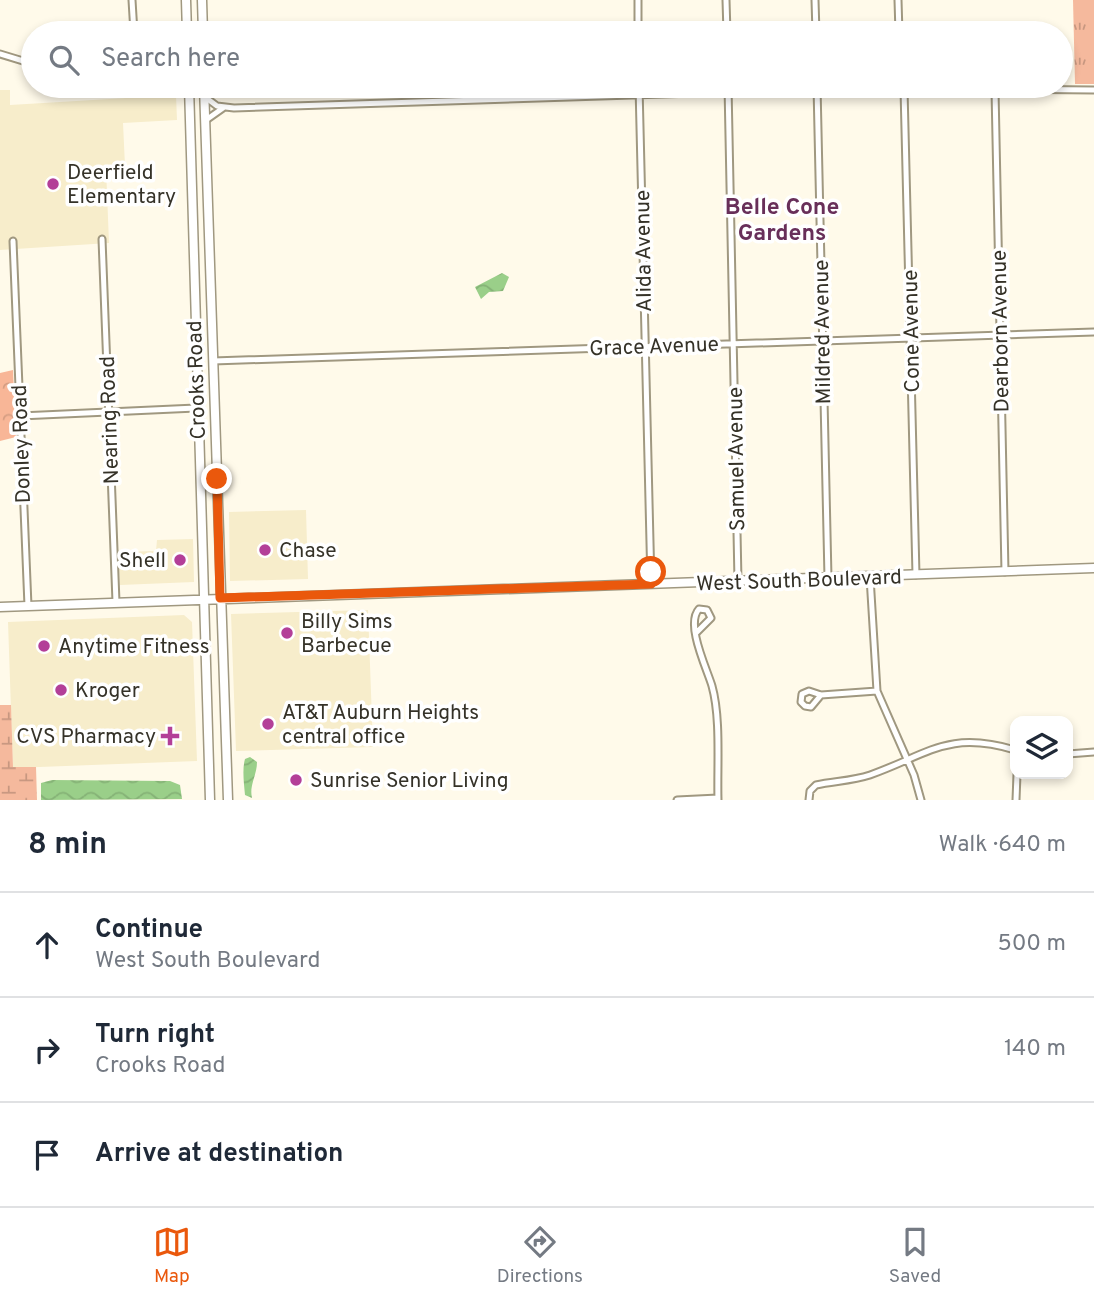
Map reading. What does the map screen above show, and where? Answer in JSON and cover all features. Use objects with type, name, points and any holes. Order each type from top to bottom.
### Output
[{"type":"main road","points":[[186,0],[187,21]]},
{"type":"main road","points":[[187,10],[192,20],[203,19],[202,0]]},
{"type":"main road","name":"Crooks Road","points":[[190,98],[196,408],[210,800]]},
{"type":"main road","name":"Crooks Road","points":[[205,98],[228,800]]},
{"type":"main road","points":[[190,107],[200,111],[206,120]]},
{"type":"main road","points":[[195,359],[204,365],[213,361]]},
{"type":"main road","points":[[196,408],[208,406],[215,411]]},
{"type":"main road","points":[[203,561],[209,567],[219,566]]},
{"type":"main road","name":"West South Boulevard","points":[[0,607],[1094,568]]},
{"type":"main road","points":[[205,630],[216,629],[221,634]]},
{"type":"main road","points":[[209,776],[217,783],[227,781]]},
{"type":"street","points":[[132,0],[133,21]]},
{"type":"street","points":[[638,0],[638,21]]},
{"type":"street","points":[[726,0],[727,21]]},
{"type":"street","points":[[815,0],[816,21]]},
{"type":"street","points":[[898,0],[899,21]]},
{"type":"street","points":[[0,54],[21,62]]},
{"type":"street","points":[[1073,90],[1094,90]]},
{"type":"street","points":[[207,98],[224,107],[512,98]]},
{"type":"street","name":"Alida Avenue","points":[[640,98],[651,584]]},
{"type":"street","name":"Samuel Avenue","points":[[728,98],[738,581]]},
{"type":"street","name":"Mildred Avenue","points":[[817,98],[828,578]]},
{"type":"street","name":"Cone Avenue","points":[[904,98],[916,576]]},
{"type":"street","name":"Dearborn Avenue","points":[[995,98],[1005,572]]},
{"type":"street","points":[[206,120],[224,107]]},
{"type":"street","name":"Nearing Road","points":[[102,239],[116,602]]},
{"type":"street","name":"Donley Road","points":[[13,241],[28,606]]},
{"type":"street","name":"Grace Avenue","points":[[213,361],[1094,332]]},
{"type":"street","points":[[20,416],[196,408]]},
{"type":"street","points":[[870,577],[877,691],[907,758],[921,800]]},
{"type":"street","points":[[677,800],[718,799],[714,698],[698,651],[697,632]]},
{"type":"street","points":[[821,695],[877,691]]},
{"type":"street","points":[[809,800],[813,788],[864,777],[929,748],[960,742],[981,742],[1010,749]]},
{"type":"street","points":[[1073,754],[1094,752]]},
{"type":"street","points":[[1016,800],[1017,779]]},
{"type":"shaded area","name":"Deerfield Elementary","points":[[0,90],[10,90],[10,105],[126,98],[176,98],[177,120],[123,123],[125,166],[106,168],[109,243],[0,250]]},
{"type":"shaded area","points":[[306,510],[308,579],[230,581],[229,512]]},
{"type":"shaded area","points":[[193,539],[194,582],[120,585],[118,552],[156,551],[157,540]]},
{"type":"shaded area","points":[[368,610],[373,747],[236,751],[231,614]]},
{"type":"shaded area","points":[[184,615],[192,622],[197,761],[13,768],[8,622]]},
{"type":"green space","points":[[1073,0],[1094,0],[1094,84],[1075,84]]},
{"type":"green space","points":[[13,370],[16,437],[0,441],[0,373]]},
{"type":"green space","points":[[0,705],[11,705],[13,767],[36,767],[37,800],[0,800]]},
{"type":"water","points":[[502,273],[509,277],[503,291],[489,292],[481,299],[475,287]]},
{"type":"water","points":[[250,757],[257,762],[252,798],[245,795],[244,777],[245,759]]},
{"type":"water","points":[[52,780],[170,781],[180,785],[182,799],[41,800],[41,783]]},
{"type":"place","name":"Deerfield Elementary","points":[[53,184]]},
{"type":"place","name":"Chase","points":[[265,550]]},
{"type":"place","name":"Shell","points":[[180,560]]},
{"type":"place","name":"Billy Sims Barbecue","points":[[287,633]]},
{"type":"place","name":"Anytime Fitness","points":[[44,646]]},
{"type":"place","name":"Kroger","points":[[61,690]]},
{"type":"place","name":"AT&T Auburn Heights central office","points":[[268,724]]},
{"type":"place","name":"CVS Pharmacy","points":[[170,736]]},
{"type":"place","name":"Sunrise Senior Living","points":[[296,780]]},
{"type":"district","name":"Belle Cone Gardens","points":[[782,219]]},
{"type":"route","points":[[217,479],[220,598],[651,584],[651,572]]}]
